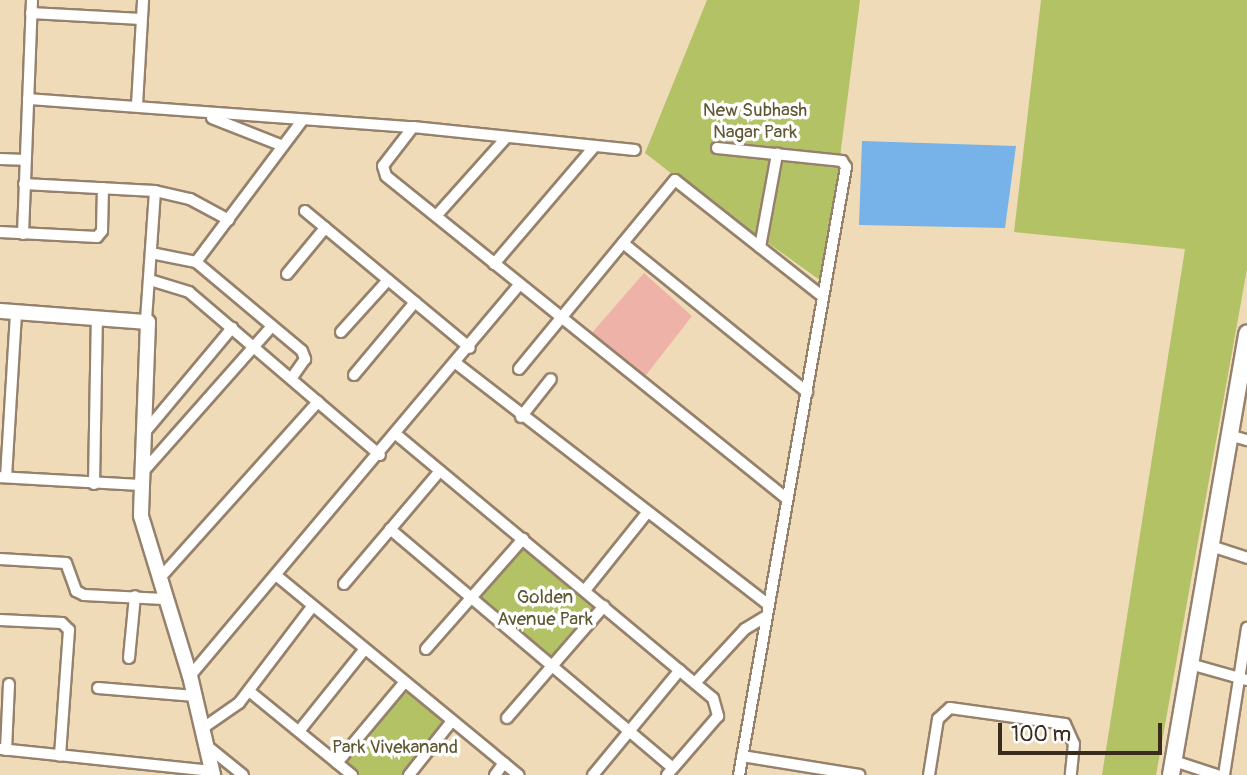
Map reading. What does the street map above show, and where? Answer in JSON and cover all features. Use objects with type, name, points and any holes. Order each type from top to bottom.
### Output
[{"type":"main road","points":[[1173,768],[1247,333]]},
{"type":"street","points":[[23,234],[32,0]]},
{"type":"street","points":[[137,105],[143,0]]},
{"type":"street","points":[[31,13],[141,19]]},
{"type":"street","points":[[28,99],[137,105],[301,122],[413,127],[505,139],[635,150]]},
{"type":"street","points":[[200,113],[283,146]]},
{"type":"street","points":[[196,262],[301,122]]},
{"type":"street","points":[[413,127],[383,172],[559,318],[786,498]]},
{"type":"street","points":[[437,215],[505,139]]},
{"type":"street","points":[[494,264],[594,147]]},
{"type":"street","points":[[718,148],[842,161],[846,167],[807,392],[766,604],[739,775]]},
{"type":"street","points":[[760,247],[777,154]]},
{"type":"street","points":[[0,159],[25,160]]},
{"type":"street","points":[[519,369],[675,180],[822,296]]},
{"type":"street","points":[[24,184],[155,191],[190,199],[229,220]]},
{"type":"street","points":[[0,232],[97,237],[102,231],[103,188]]},
{"type":"street","points":[[9,684],[3,749],[213,773],[190,676],[143,526],[141,479],[145,432],[146,320],[155,191]]},
{"type":"street","points":[[305,211],[470,348]]},
{"type":"street","points":[[287,274],[325,228]]},
{"type":"street","points":[[623,243],[807,392]]},
{"type":"street","points":[[151,253],[196,262],[272,326],[306,357],[291,379]]},
{"type":"street","points":[[150,280],[189,292],[380,455]]},
{"type":"street","points":[[341,332],[388,280]]},
{"type":"street","points":[[190,676],[457,364],[519,285]]},
{"type":"street","points":[[354,374],[415,302]]},
{"type":"street","points":[[0,311],[146,320]]},
{"type":"street","points":[[16,312],[3,477],[94,484],[141,479],[272,326]]},
{"type":"street","points":[[94,484],[97,317]]},
{"type":"street","points":[[145,432],[232,328]]},
{"type":"street","points":[[457,364],[521,417],[766,604]]},
{"type":"street","points":[[521,417],[551,379]]},
{"type":"street","points":[[159,579],[318,402]]},
{"type":"street","points":[[390,529],[629,731],[670,771],[718,716],[717,703],[695,683],[586,589],[397,435]]},
{"type":"street","points":[[1229,435],[1247,440]]},
{"type":"street","points":[[344,584],[440,471]]},
{"type":"street","points":[[586,589],[646,514]]},
{"type":"street","points":[[426,649],[523,540]]},
{"type":"street","points":[[1210,546],[1247,558]]},
{"type":"street","points":[[0,559],[66,563],[79,593],[164,599]]},
{"type":"street","points":[[277,576],[363,650],[518,775]]},
{"type":"street","points":[[129,658],[135,597]]},
{"type":"street","points":[[508,718],[604,606]]},
{"type":"street","points":[[203,728],[233,708],[249,691],[312,607]]},
{"type":"street","points":[[695,683],[745,629],[765,617]]},
{"type":"street","points":[[0,620],[62,623],[69,630],[60,756]]},
{"type":"street","points":[[1224,775],[1243,679],[1247,628]]},
{"type":"street","points":[[300,730],[363,650]]},
{"type":"street","points":[[1190,664],[1243,679]]},
{"type":"street","points":[[593,775],[680,670]]},
{"type":"street","points":[[338,762],[404,683]]},
{"type":"street","points":[[99,688],[195,696]]},
{"type":"street","points":[[249,691],[352,775]]},
{"type":"street","points":[[929,775],[938,719],[950,708],[1065,723],[1074,744],[1071,775]]},
{"type":"street","points":[[409,775],[452,721]]},
{"type":"street","points":[[207,746],[243,775]]},
{"type":"street","points":[[742,755],[829,773],[859,775]]},
{"type":"street","points":[[495,775],[504,764]]},
{"type":"street","points":[[1173,768],[1217,775]]},
{"type":"green space","name":"New Subhash Nagar Park","points":[[707,0],[860,0],[824,283],[761,238],[760,242],[645,153]]},
{"type":"green space","points":[[1041,0],[1247,0],[1247,269],[1156,775],[1102,775],[1185,249],[1014,232]]},
{"type":"green space","name":"Golden Avenue Park","points":[[523,541],[602,606],[553,666],[476,600]]},
{"type":"green space","name":"Park Vivekanand","points":[[409,688],[451,721],[408,775],[355,775],[343,765]]},
{"type":"water","points":[[862,141],[1016,146],[1005,228],[859,225]]},
{"type":"building","points":[[644,273],[692,316],[643,379],[590,335]]}]
